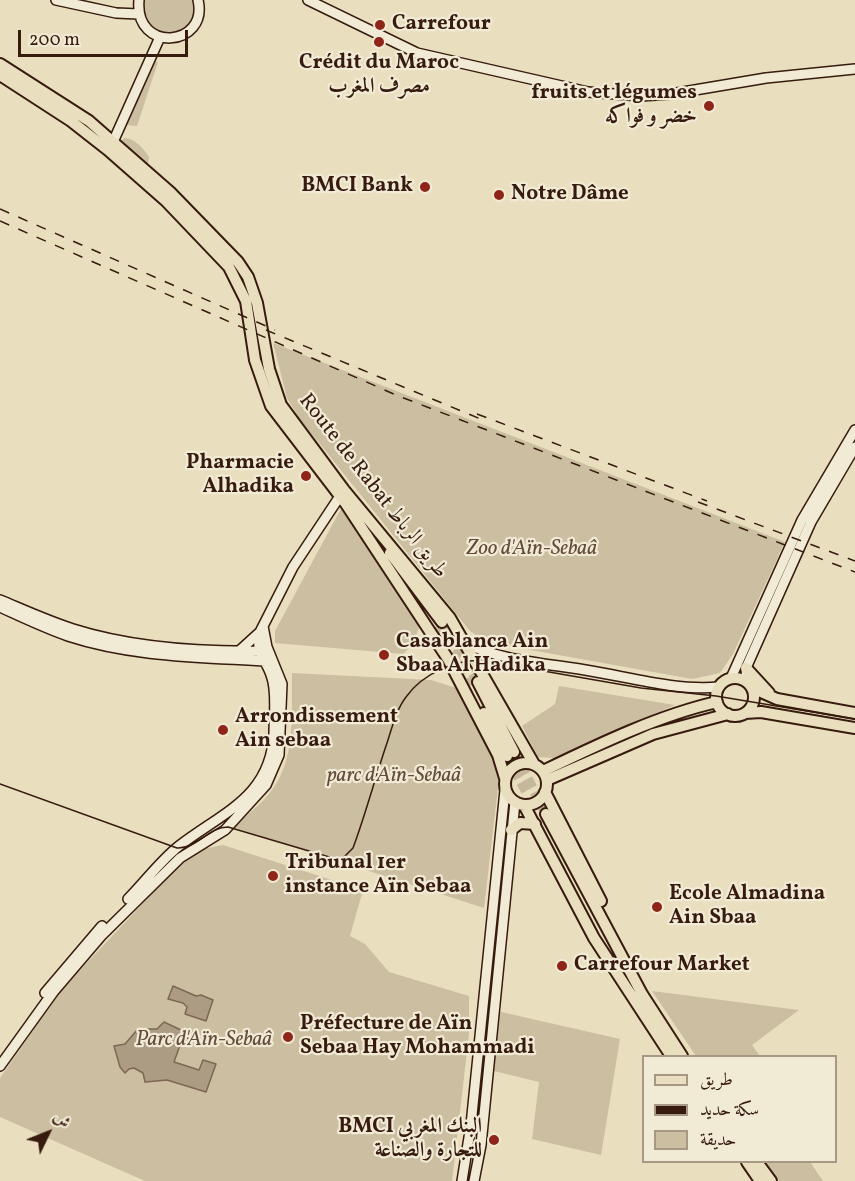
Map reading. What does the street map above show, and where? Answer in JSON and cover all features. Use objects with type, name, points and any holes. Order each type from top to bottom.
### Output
[{"type":"main road","name":"Route de Rabat طريق الرباط","points":[[0,64],[75,111],[114,142],[200,221],[243,269],[257,303],[269,369],[280,405],[344,497],[455,669],[501,762],[505,778]]},
{"type":"main road","name":"Route de Rabat طريق الرباط","points":[[0,75],[71,121],[108,150],[166,201],[229,267],[246,301],[255,360],[271,406],[344,497],[426,586],[466,643],[541,772]]},
{"type":"main road","points":[[344,497],[439,624]]},
{"type":"main road","points":[[746,668],[777,699]]},
{"type":"main road","points":[[717,702],[719,687],[731,678],[777,699],[855,713]]},
{"type":"main road","points":[[474,684],[511,754]]},
{"type":"main road","points":[[745,712],[753,702],[749,685]]},
{"type":"main road","points":[[541,772],[608,741],[700,705],[717,702]]},
{"type":"main road","points":[[717,702],[728,714]]},
{"type":"main road","points":[[541,772],[653,734],[728,714],[761,712],[855,728]]},
{"type":"main road","points":[[632,973],[613,927],[545,792],[541,772],[524,762],[514,766],[505,778],[505,790],[540,819],[609,932],[632,973],[681,1055]]},
{"type":"main road","points":[[520,803],[537,802],[545,792]]},
{"type":"main road","points":[[511,830],[520,823],[540,819]]},
{"type":"main road","points":[[540,819],[594,938],[670,1055]]},
{"type":"main road","points":[[748,1163],[760,1181]]},
{"type":"main road","points":[[758,1163],[771,1181]]},
{"type":"street","points":[[56,0],[100,11],[139,14]]},
{"type":"street","points":[[139,0],[139,14],[150,32],[160,37],[177,37],[191,29],[200,8],[198,0]]},
{"type":"street","points":[[308,0],[417,53],[588,92],[641,96],[671,94],[766,78],[855,69]]},
{"type":"street","points":[[114,142],[160,37]]},
{"type":"street","points":[[731,678],[802,520],[855,430]]},
{"type":"street","points":[[749,685],[746,668],[811,522],[855,447]]},
{"type":"street","points":[[238,652],[261,629],[293,567],[344,497]]},
{"type":"street","points":[[0,600],[72,629],[100,636],[160,646],[238,652],[274,661]]},
{"type":"street","points":[[0,607],[69,636],[113,648],[193,658],[260,656],[268,651]]},
{"type":"street","points":[[0,1066],[78,961],[180,858],[225,830],[255,800],[271,777],[280,747],[282,684],[261,629]]},
{"type":"street","points":[[0,1056],[64,968],[143,883],[177,848],[224,816],[250,794],[265,773],[272,749],[274,689],[273,679],[260,656],[261,629]]},
{"type":"street","points":[[466,643],[482,651],[573,668],[687,687],[719,687]]},
{"type":"street","points":[[462,1181],[471,1125],[505,790]]},
{"type":"street","points":[[474,1181],[481,1145],[511,830],[520,803]]},
{"type":"green space","points":[[143,0],[194,0],[191,22],[180,33],[162,33],[144,21]]},
{"type":"green space","points":[[151,61],[158,62],[137,126],[126,125]]},
{"type":"green space","points":[[124,138],[135,142],[144,150],[149,157],[146,165],[121,142]]},
{"type":"green space","name":"Zoo d'Aïn-Sebaâ","points":[[273,343],[785,542],[733,654],[720,673],[692,679],[486,642],[470,631],[299,418],[287,398]]},
{"type":"green space","points":[[343,505],[421,611],[416,635],[403,654],[275,643],[275,631]]},
{"type":"green space","name":"parc d'Aïn-Sebaâ","points":[[292,673],[431,680],[459,689],[498,766],[499,779],[484,908],[232,827],[268,795],[284,768],[292,721]]},
{"type":"green space","points":[[559,686],[675,705],[554,758],[538,757],[522,726],[555,704]]},
{"type":"green space","name":"Parc d'Aïn-Sebaâ","points":[[223,845],[363,890],[350,936],[365,944],[389,972],[469,996],[469,1034],[452,1181],[145,1181],[0,1117],[0,1078],[63,988],[183,861],[203,849]]},
{"type":"green space","points":[[652,991],[799,1010],[752,1045],[759,1055],[695,1055]]},
{"type":"green space","points":[[497,1011],[620,1039],[601,1155],[532,1139],[539,1082],[494,1071]]},
{"type":"green space","points":[[767,1163],[811,1163],[823,1181],[779,1181]]},
{"type":"shaded area","points":[[173,986],[196,996],[201,995],[213,1000],[206,1021],[185,1014],[187,1007],[183,1003],[168,999]]},
{"type":"shaded area","points":[[164,1022],[183,1031],[186,1029],[193,1032],[190,1039],[183,1037],[174,1062],[199,1070],[203,1060],[216,1064],[206,1092],[167,1080],[145,1082],[143,1073],[134,1068],[125,1073],[120,1067],[114,1046],[125,1044],[138,1029],[157,1029]]},
{"type":"tunnel","points":[[442,622],[478,682]]},
{"type":"tunnel","points":[[436,627],[470,686]]},
{"type":"tunnel","points":[[514,752],[546,814]]},
{"type":"tunnel","points":[[507,756],[528,795]]},
{"type":"tram line","points":[[0,784],[177,848],[191,845],[214,830],[228,827],[336,859],[344,857],[353,848],[397,713],[403,702],[413,688],[431,674],[464,662],[486,661],[641,688],[716,696],[855,719]]},
{"type":"railway","points":[[0,209],[275,330]]},
{"type":"railway","points":[[0,221],[396,395],[855,572]]},
{"type":"railway","points":[[266,330],[483,420]]},
{"type":"railway","points":[[477,414],[707,501]]},
{"type":"railway","points":[[698,502],[855,561]]},
{"type":"place","name":"Carrefour","points":[[380,25]]},
{"type":"place","name":"Crédit du Maroc مصرف المغرب","points":[[379,42]]},
{"type":"place","name":"fruits et légumes خضر و فواكه","points":[[709,106]]},
{"type":"place","name":"BMCI Bank","points":[[425,187]]},
{"type":"place","name":"Notre Dâme","points":[[499,195]]},
{"type":"place","name":"Pharmacie Alhadika","points":[[306,476]]},
{"type":"place","name":"Casablanca Ain Sbaa Al Hadika","points":[[384,655]]},
{"type":"place","name":"Arrondissement Ain sebaa","points":[[223,730]]},
{"type":"place","name":"Tribunal 1er instance Aïn Sebaa","points":[[273,876]]},
{"type":"place","name":"Ecole Almadina Ain Sbaa","points":[[657,907]]},
{"type":"place","name":"Carrefour Market","points":[[562,966]]},
{"type":"place","name":"Préfecture de Aïn Sebaa Hay Mohammadi","points":[[288,1037]]},
{"type":"place","name":"BMCI البنك المغربي للتجارة والصناعة","points":[[494,1140]]}]
